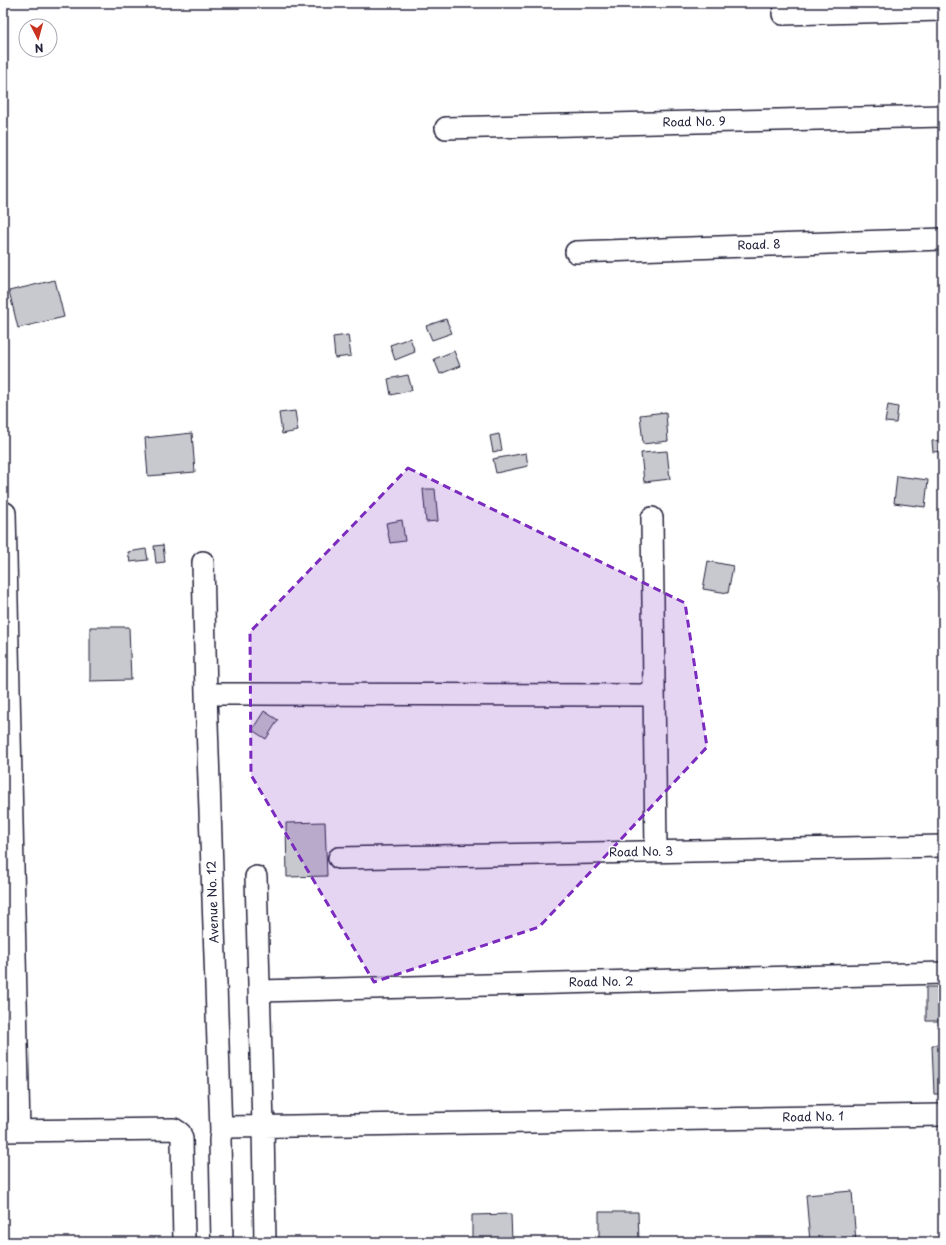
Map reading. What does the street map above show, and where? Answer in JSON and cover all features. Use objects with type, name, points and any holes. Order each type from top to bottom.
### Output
[{"type":"street","points":[[783,14],[943,10]]},
{"type":"street","name":"Road No. 9","points":[[446,128],[943,116]]},
{"type":"street","name":"Road. 8","points":[[576,252],[943,238]]},
{"type":"street","points":[[5,513],[11,1131],[174,1129],[180,1133],[182,1139],[184,1242]]},
{"type":"street","points":[[652,518],[656,852]]},
{"type":"street","name":"Avenue No. 12","points":[[203,562],[221,1131],[222,1242]]},
{"type":"street","points":[[206,694],[654,695]]},
{"type":"street","name":"Road No. 3","points":[[339,858],[943,846]]},
{"type":"street","points":[[256,877],[265,1242]]},
{"type":"street","name":"Road No. 2","points":[[260,991],[943,973]]},
{"type":"street","name":"Road No. 1","points":[[221,1131],[229,1127],[263,1126],[683,1118],[943,1115]]},
{"type":"highlighted area","points":[[408,468],[685,603],[707,747],[539,927],[374,982],[251,775],[250,632]]},
{"type":"building","points":[[55,280],[64,317],[18,328],[9,291]]},
{"type":"building","points":[[446,319],[452,333],[432,340],[426,326]]},
{"type":"building","points":[[348,335],[351,356],[335,358],[333,337]]},
{"type":"building","points":[[410,338],[415,352],[395,360],[390,345]]},
{"type":"building","points":[[454,351],[460,366],[440,374],[434,359]]},
{"type":"building","points":[[408,375],[412,390],[391,395],[388,379]]},
{"type":"building","points":[[888,405],[898,407],[896,423],[885,422]]},
{"type":"building","points":[[295,411],[298,431],[282,434],[279,413]]},
{"type":"building","points":[[666,412],[668,441],[643,444],[640,415]]},
{"type":"building","points":[[192,433],[195,472],[148,476],[145,438]]},
{"type":"building","points":[[499,434],[502,450],[493,452],[490,436]]},
{"type":"building","points":[[943,440],[943,451],[933,452],[932,441]]},
{"type":"building","points":[[667,451],[670,479],[644,482],[641,453]]},
{"type":"building","points":[[526,453],[528,466],[496,473],[493,459]]},
{"type":"building","points":[[897,476],[928,480],[925,507],[894,503]]},
{"type":"building","points":[[423,489],[435,489],[438,521],[426,522]]},
{"type":"building","points":[[402,520],[405,541],[390,543],[386,523]]},
{"type":"building","points":[[163,545],[165,562],[156,563],[154,546]]},
{"type":"building","points":[[146,549],[148,560],[130,562],[128,552]]},
{"type":"building","points":[[708,561],[733,566],[728,593],[703,589]]},
{"type":"building","points":[[943,584],[943,603],[941,603],[937,586]]},
{"type":"building","points":[[90,627],[129,627],[131,680],[90,681]]},
{"type":"building","points":[[264,711],[278,720],[266,739],[252,730]]},
{"type":"building","points":[[325,822],[327,876],[287,877],[286,823]]},
{"type":"building","points":[[926,987],[943,987],[943,1021],[926,1021]]},
{"type":"building","points":[[932,1045],[943,1045],[943,1094],[934,1094]]},
{"type":"building","points":[[852,1191],[856,1242],[810,1242],[806,1195]]},
{"type":"building","points":[[599,1212],[638,1212],[639,1242],[599,1242]]},
{"type":"building","points":[[511,1214],[512,1242],[472,1242],[472,1215]]}]
